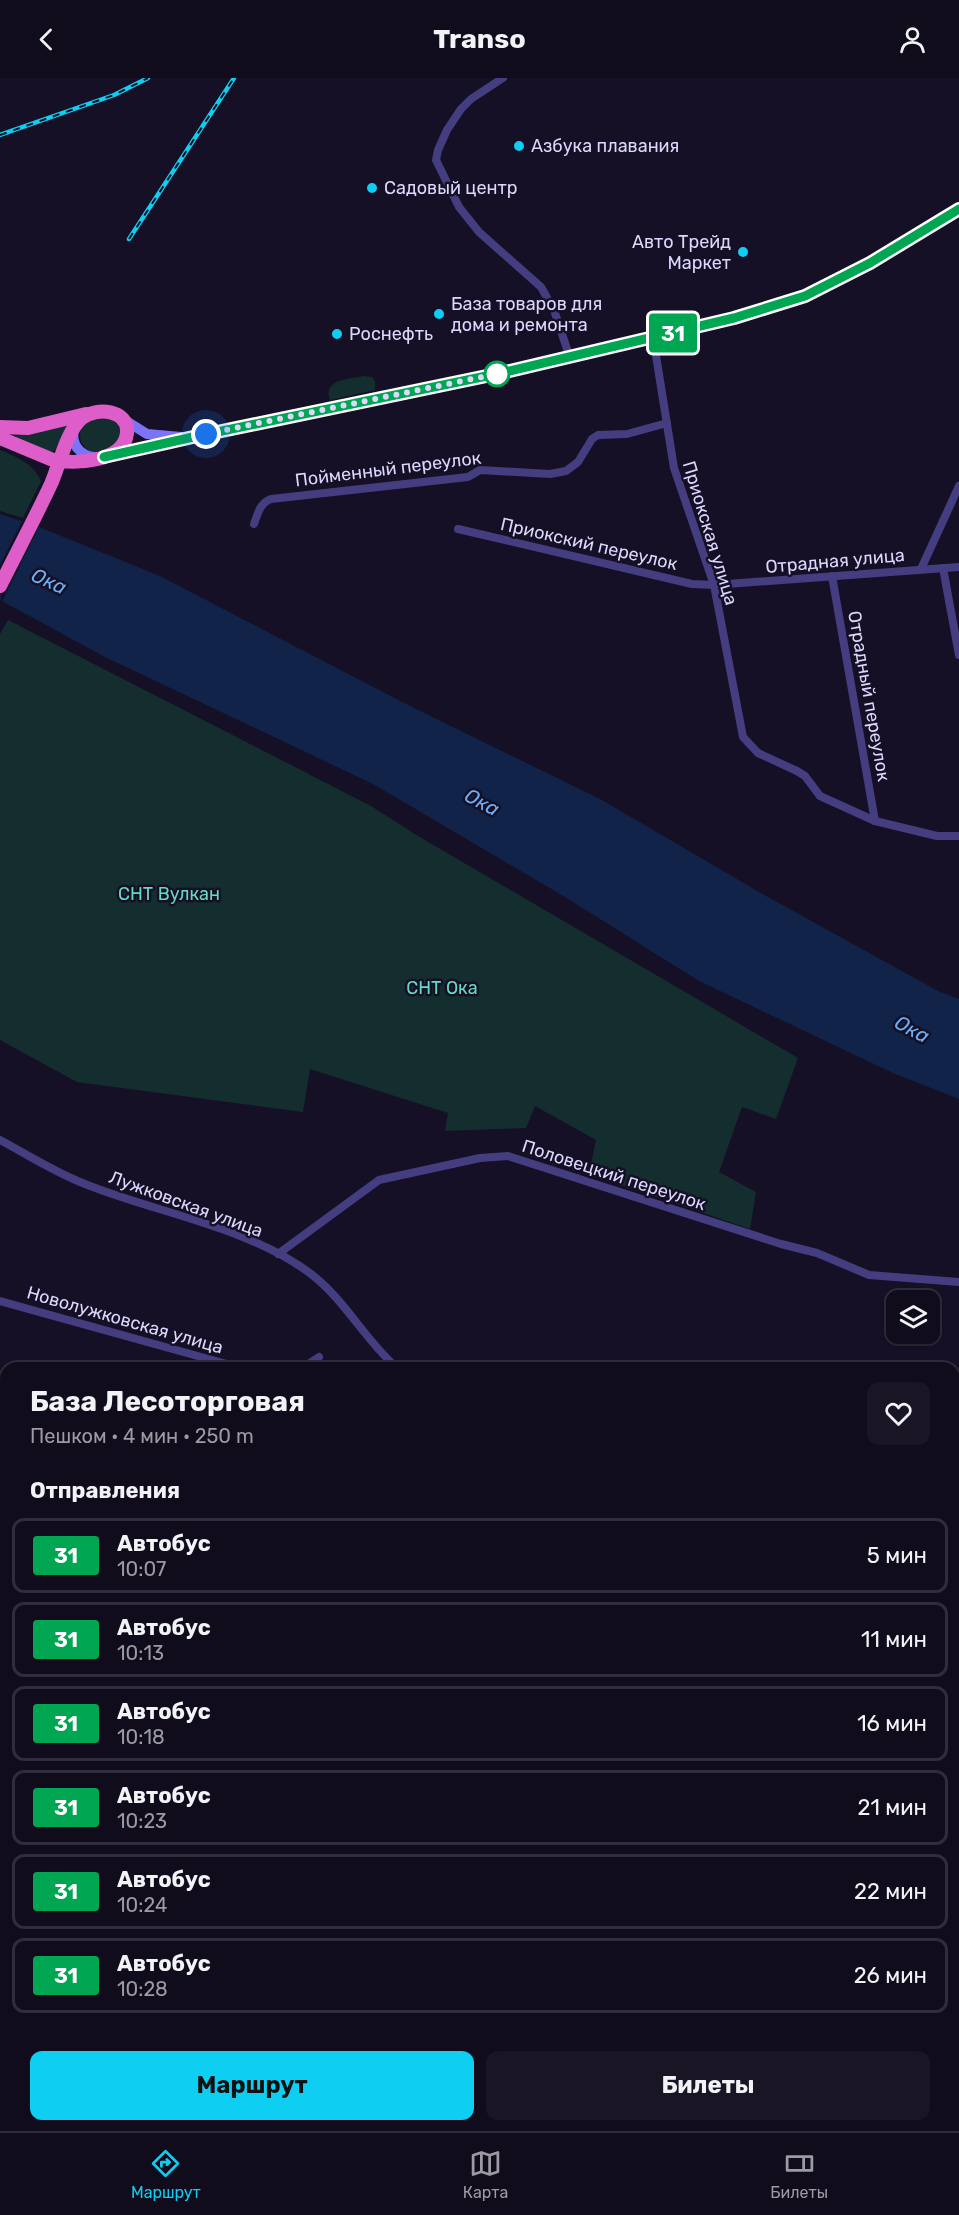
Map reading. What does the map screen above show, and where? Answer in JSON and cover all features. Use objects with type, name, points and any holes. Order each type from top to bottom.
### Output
[{"type":"highway","points":[[0,428],[28,428],[105,411],[119,416],[126,426],[126,436],[117,450],[68,470],[49,487]]},
{"type":"highway","points":[[0,586],[49,487],[74,428],[83,417],[91,413]]},
{"type":"highway","points":[[0,438],[60,461],[86,462]]},
{"type":"highway","points":[[22,448],[41,460],[50,469],[49,487]]},
{"type":"main road","points":[[74,428],[73,436],[77,449],[88,457],[104,457],[570,358],[734,318],[805,296],[870,263],[959,209]]},
{"type":"main road","points":[[119,416],[154,436],[193,437]]},
{"type":"street","points":[[504,78],[471,99],[460,109],[447,130],[436,160],[459,207],[479,232],[541,287],[554,310],[570,358]]},
{"type":"street","name":"Приокская улица","points":[[653,338],[674,468],[714,585],[743,737],[758,753],[805,776],[820,796],[875,821]]},
{"type":"street","name":"Пойменный переулок","points":[[254,524],[259,509],[265,501],[271,498],[468,477],[480,470],[550,474],[566,471],[578,462],[592,440],[598,435],[627,434],[667,423]]},
{"type":"street","points":[[921,569],[959,486]]},
{"type":"street","name":"Приокский переулок","points":[[458,528],[692,584],[714,585]]},
{"type":"street","name":"Отрадная улица","points":[[714,585],[959,567]]},
{"type":"street","points":[[943,568],[959,655]]},
{"type":"street","name":"Отрадный переулок","points":[[832,576],[875,821]]},
{"type":"street","points":[[875,821],[937,836],[959,836]]},
{"type":"street","name":"Лужковская улица","points":[[0,1140],[84,1184],[239,1236],[278,1254],[310,1273],[333,1293],[379,1352],[390,1362]]},
{"type":"street","name":"Половецкий переулок","points":[[278,1254],[378,1180],[480,1158],[508,1156],[771,1241],[817,1253],[869,1275],[959,1282]]},
{"type":"street","name":"Новолужковская улица","points":[[0,1301],[219,1362]]},
{"type":"street","points":[[311,1362],[319,1357]]},
{"type":"green space","points":[[372,377],[375,381],[375,390],[330,400],[330,388],[334,384],[345,379]]},
{"type":"green space","points":[[105,417],[117,422],[122,434],[112,448],[100,452],[92,451],[86,448],[80,439],[81,428],[90,420]]},
{"type":"green space","points":[[65,423],[68,426],[58,449],[51,452],[16,436]]},
{"type":"green space","points":[[0,450],[29,465],[41,481],[23,518],[0,511]]},
{"type":"green space","points":[[8,620],[371,806],[418,836],[798,1058],[776,1119],[742,1107],[719,1172],[756,1192],[750,1229],[589,1174],[596,1140],[535,1106],[526,1128],[445,1131],[448,1113],[310,1069],[303,1112],[77,1082],[0,1040],[0,634]]},
{"type":"water","name":"Ока","points":[[0,514],[34,525],[160,576],[410,706],[602,800],[759,892],[940,992],[959,999],[959,1099],[893,1073],[699,981],[565,897],[373,784],[105,657],[0,600]]},
{"type":"pier","points":[[23,519],[40,525],[1,604],[0,565]]},
{"type":"railway","points":[[0,135],[114,95],[148,78]]},
{"type":"railway","points":[[129,239],[234,78]]},
{"type":"bus line","name":"31","points":[[104,457],[570,358],[734,318],[805,296],[870,263],[959,209]]},
{"type":"place","name":"Азбука плавания","points":[[519,146]]},
{"type":"place","name":"Садовый центр","points":[[372,188]]},
{"type":"place","name":"Авто Трейд Маркет","points":[[743,252]]},
{"type":"place","name":"База товаров для дома и ремонта","points":[[439,314]]},
{"type":"place","name":"Роснефть","points":[[337,334]]},
{"type":"route","points":[[206,434],[501,373],[497,374]]},
{"type":"park label","name":"СНТ Вулкан","points":[[169,894]]},
{"type":"park label","name":"СНТ Ока","points":[[442,988]]}]
